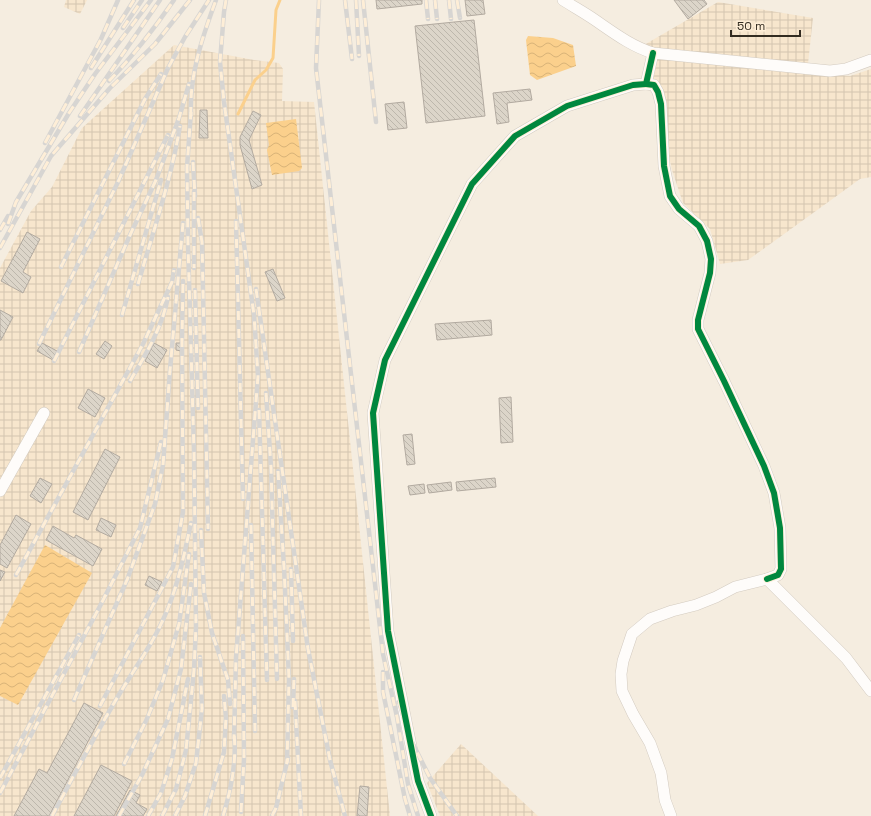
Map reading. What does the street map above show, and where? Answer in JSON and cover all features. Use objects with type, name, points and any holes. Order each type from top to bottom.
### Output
[{"type":"street","points":[[563,0],[594,19],[625,41],[652,53],[830,71],[846,69],[871,60]]},
{"type":"street","points":[[646,84],[652,53]]},
{"type":"street","points":[[431,816],[418,781],[388,631],[373,414],[385,360],[472,184],[515,136],[567,106],[633,85],[646,84],[654,85],[658,92],[661,104],[664,166],[670,196],[679,210],[699,226],[707,241],[711,259],[710,273],[698,320],[698,329],[764,466],[774,493],[780,528],[781,569],[778,575],[735,587],[696,605],[672,611],[650,620],[632,634],[623,661],[621,674],[622,691],[633,714],[650,743],[661,773],[665,800],[671,816]]},
{"type":"street","points":[[0,491],[44,413]]},
{"type":"street","points":[[767,579],[846,658],[871,691]]},
{"type":"shaded area","points":[[66,0],[87,0],[80,14],[64,7]]},
{"type":"shaded area","points":[[718,2],[813,18],[807,73],[850,76],[871,69],[871,177],[860,179],[748,260],[720,264],[710,229],[683,203],[672,170],[644,45]]},
{"type":"shaded area","points":[[174,45],[254,60],[279,63],[283,69],[282,101],[314,102],[390,816],[0,816],[0,268],[31,211],[52,187],[82,128]]},
{"type":"shaded area","points":[[461,744],[538,816],[440,816],[427,783]]},
{"type":"water","points":[[528,36],[553,38],[573,45],[576,66],[537,80],[530,75],[526,40]]},
{"type":"water","points":[[296,119],[302,168],[299,171],[272,175],[267,150],[269,145],[266,123]]},
{"type":"water","points":[[45,545],[92,573],[18,705],[0,696],[0,628]]},
{"type":"building","points":[[376,0],[422,0],[422,4],[377,9]]},
{"type":"building","points":[[465,0],[483,0],[485,14],[467,16]]},
{"type":"building","points":[[674,0],[704,0],[707,4],[688,19]]},
{"type":"building","points":[[474,20],[485,116],[426,123],[415,26]]},
{"type":"building","points":[[530,89],[532,100],[507,103],[509,122],[497,124],[493,93]]},
{"type":"building","points":[[404,102],[407,128],[388,130],[385,104]]},
{"type":"building","points":[[200,110],[207,110],[208,138],[199,138]]},
{"type":"building","points":[[253,111],[261,115],[249,140],[262,185],[252,189],[240,145],[240,137]]},
{"type":"building","points":[[27,232],[40,239],[23,272],[31,277],[23,293],[1,281]]},
{"type":"building","points":[[273,269],[285,298],[277,301],[265,272]]},
{"type":"building","points":[[0,310],[13,317],[1,340],[0,340]]},
{"type":"building","points":[[491,320],[492,335],[437,340],[435,324]]},
{"type":"building","points":[[105,341],[112,346],[104,359],[96,354]]},
{"type":"building","points":[[42,343],[57,351],[53,360],[37,351]]},
{"type":"building","points":[[154,343],[167,350],[157,368],[145,361]]},
{"type":"building","points":[[176,343],[181,343],[181,351],[176,350]]},
{"type":"building","points":[[88,389],[105,398],[95,417],[78,408]]},
{"type":"building","points":[[511,397],[513,442],[501,443],[499,398]]},
{"type":"building","points":[[412,434],[415,464],[407,465],[403,435]]},
{"type":"building","points":[[105,449],[120,457],[88,520],[73,512]]},
{"type":"building","points":[[40,478],[52,484],[41,503],[30,496]]},
{"type":"building","points":[[495,478],[496,487],[457,491],[456,482]]},
{"type":"building","points":[[451,482],[452,490],[429,493],[427,485]]},
{"type":"building","points":[[424,484],[425,493],[410,495],[408,486]]},
{"type":"building","points":[[16,515],[31,524],[7,568],[0,564],[0,545]]},
{"type":"building","points":[[101,518],[116,525],[111,537],[96,530]]},
{"type":"building","points":[[53,526],[74,538],[76,535],[102,549],[93,566],[46,540]]},
{"type":"building","points":[[0,570],[5,572],[0,581]]},
{"type":"building","points":[[149,576],[162,582],[157,591],[145,585]]},
{"type":"building","points":[[84,703],[103,713],[49,816],[14,816],[39,769],[47,773]]},
{"type":"building","points":[[101,765],[132,781],[114,816],[74,816]]},
{"type":"building","points":[[360,786],[369,787],[367,816],[357,816]]},
{"type":"building","points":[[130,790],[140,795],[136,803],[147,809],[143,816],[116,816]]},
{"type":"waterway","points":[[238,114],[255,80],[266,70],[273,58],[276,10],[280,0]]},
{"type":"railway","points":[[45,143],[101,39],[118,0]]},
{"type":"railway","points":[[91,68],[134,0]]},
{"type":"railway","points":[[123,28],[142,0]]},
{"type":"railway","points":[[8,224],[16,202],[69,113],[95,74],[151,0]]},
{"type":"railway","points":[[80,116],[160,0]]},
{"type":"railway","points":[[109,81],[143,42],[174,0]]},
{"type":"railway","points":[[0,248],[51,156],[110,88],[155,44],[190,0]]},
{"type":"railway","points":[[39,344],[118,182],[168,68],[185,37],[209,0]]},
{"type":"railway","points":[[191,116],[194,72],[201,43],[216,0]]},
{"type":"railway","points":[[226,0],[220,62],[224,102],[254,315],[258,376],[236,658],[234,739]]},
{"type":"railway","points":[[319,0],[316,68],[383,654],[397,717],[408,784],[418,816]]},
{"type":"railway","points":[[345,0],[352,59]]},
{"type":"railway","points":[[356,0],[359,56]]},
{"type":"railway","points":[[363,0],[376,122]]},
{"type":"railway","points":[[426,0],[428,19]]},
{"type":"railway","points":[[435,0],[437,19]]},
{"type":"railway","points":[[449,0],[451,19]]},
{"type":"railway","points":[[457,0],[460,18]]},
{"type":"railway","points":[[61,267],[145,99],[161,74]]},
{"type":"railway","points":[[79,352],[130,235],[156,180],[179,118],[189,84]]},
{"type":"railway","points":[[162,816],[176,789],[186,750],[194,670],[196,627],[194,451],[187,167],[191,112]]},
{"type":"railway","points":[[138,284],[167,186],[180,126]]},
{"type":"railway","points":[[54,361],[168,135]]},
{"type":"railway","points":[[193,162],[195,196]]},
{"type":"railway","points":[[122,315],[161,180]]},
{"type":"railway","points":[[194,192],[194,268]]},
{"type":"railway","points":[[0,230],[8,216]]},
{"type":"railway","points":[[198,218],[202,242],[208,529]]},
{"type":"railway","points":[[236,221],[243,499]]},
{"type":"railway","points":[[74,700],[127,580],[155,504],[163,465],[183,223]]},
{"type":"railway","points":[[16,575],[143,344],[172,282],[174,270]]},
{"type":"railway","points":[[100,706],[173,567],[183,512],[183,281]]},
{"type":"railway","points":[[256,289],[308,649],[330,760],[345,816]]},
{"type":"railway","points":[[195,290],[198,408]]},
{"type":"railway","points":[[130,381],[158,330],[168,297]]},
{"type":"railway","points":[[266,393],[271,467],[277,679]]},
{"type":"railway","points":[[259,410],[267,680]]},
{"type":"railway","points":[[0,793],[140,528],[161,442]]},
{"type":"railway","points":[[278,471],[289,679],[287,763]]},
{"type":"railway","points":[[52,816],[102,723],[152,641],[163,619],[179,577],[191,523]]},
{"type":"railway","points":[[251,525],[255,731]]},
{"type":"railway","points":[[201,530],[204,593],[212,633],[228,680],[230,704]]},
{"type":"railway","points":[[124,764],[146,721],[163,680],[179,624],[189,554]]},
{"type":"railway","points":[[291,569],[293,641]]},
{"type":"railway","points":[[119,816],[142,775],[168,719],[181,669],[191,584]]},
{"type":"railway","points":[[0,778],[79,635]]},
{"type":"railway","points":[[241,812],[244,759],[243,636]]},
{"type":"railway","points":[[175,816],[185,796],[196,763],[202,709],[200,657]]},
{"type":"railway","points":[[383,672],[383,692],[405,799],[410,816]]},
{"type":"railway","points":[[148,816],[161,793],[172,759],[188,679]]},
{"type":"railway","points":[[293,707],[294,679]]},
{"type":"railway","points":[[205,816],[224,752],[226,718],[224,696]]},
{"type":"railway","points":[[295,701],[301,816]]},
{"type":"railway","points":[[399,702],[410,738],[430,778],[457,816]]},
{"type":"railway","points":[[223,816],[233,775],[235,755],[234,734]]},
{"type":"railway","points":[[272,816],[276,808],[288,758]]},
{"type":"cycle path","points":[[431,816],[418,781],[388,631],[373,413],[385,360],[472,184],[515,136],[567,106],[633,85],[646,84],[653,53]]},
{"type":"cycle path","points":[[646,84],[654,85],[658,92],[661,104],[664,166],[670,196],[679,209],[699,226],[707,241],[711,259],[710,273],[698,320],[698,329],[764,466],[774,493],[780,528],[781,569],[778,575],[767,579]]}]
